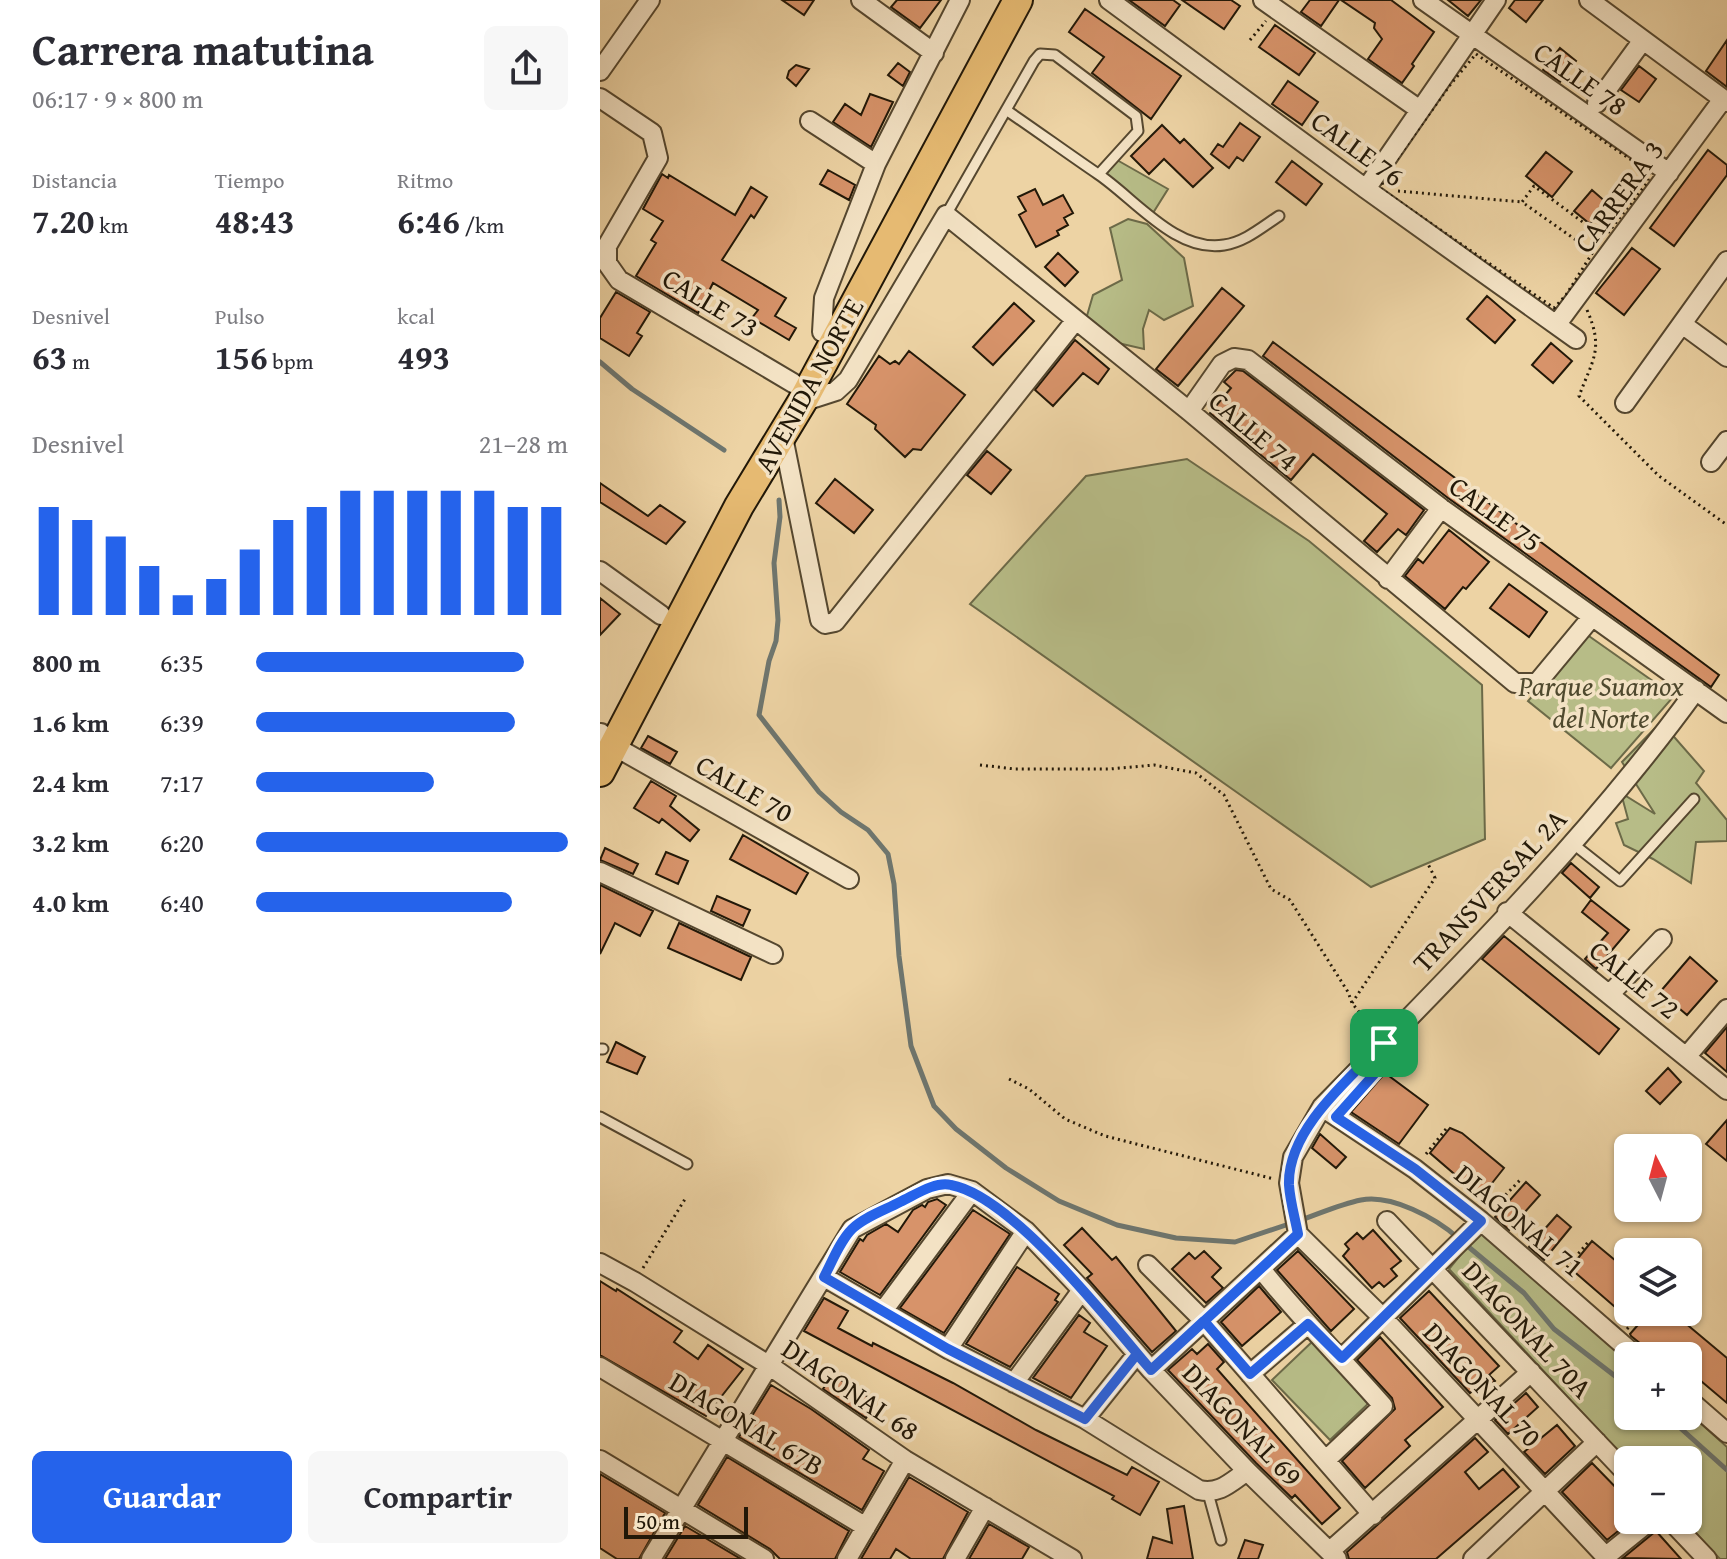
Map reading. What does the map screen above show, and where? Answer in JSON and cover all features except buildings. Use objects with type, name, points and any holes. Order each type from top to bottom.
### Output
[{"type":"main road","name":"AVENIDA NORTE","points":[[604,737],[739,506],[783,437],[822,332],[1003,0]]},
{"type":"main road","name":"AVENIDA NORTE","points":[[600,772],[604,737],[661,615],[798,393],[1018,0]]},
{"type":"street","points":[[600,71],[650,0]]},
{"type":"street","points":[[861,0],[934,53]]},
{"type":"street","points":[[822,332],[824,298],[876,164],[960,0]]},
{"type":"street","name":"CALLE 76","points":[[1109,0],[1374,189],[1576,339]]},
{"type":"street","points":[[1263,0],[1420,110]]},
{"type":"street","name":"CALLE 78","points":[[1423,0],[1669,173]]},
{"type":"street","points":[[1374,189],[1420,110],[1496,0]]},
{"type":"street","points":[[1589,0],[1725,100]]},
{"type":"street","points":[[1597,103],[1643,40]]},
{"type":"street","name":"CALLE 73","points":[[600,98],[652,133],[658,158],[607,246],[607,263],[619,280],[798,393]]},
{"type":"street","name":"CARRERA 3","points":[[1557,324],[1725,100]]},
{"type":"street","points":[[810,121],[876,164]]},
{"type":"street","points":[[798,393],[836,391],[848,380],[946,215]]},
{"type":"street","name":"CALLE 74","points":[[946,215],[1189,411],[1515,683],[1537,683],[1591,618]]},
{"type":"street","points":[[1625,403],[1726,264]]},
{"type":"street","points":[[783,437],[820,620],[825,624],[835,622],[1075,321]]},
{"type":"street","points":[[1682,324],[1727,357]]},
{"type":"street","name":"CALLE 75","points":[[1189,411],[1222,364],[1234,358],[1248,360],[1441,508],[1727,713]]},
{"type":"street","points":[[1711,462],[1727,441]]},
{"type":"street","points":[[1388,579],[1441,508]]},
{"type":"street","points":[[600,571],[661,615]]},
{"type":"street","name":"TRANSVERSAL 2A","points":[[1298,1234],[1289,1183],[1293,1157],[1384,1043],[1572,843],[1655,746],[1696,690]]},
{"type":"street","name":"CALLE 70","points":[[604,737],[849,879]]},
{"type":"street","points":[[600,872],[773,954]]},
{"type":"street","name":"CALLE 72","points":[[1507,912],[1727,1090]]},
{"type":"street","points":[[1610,994],[1662,939]]},
{"type":"street","points":[[1686,1057],[1727,1009]]},
{"type":"street","name":"DIAGONAL 71","points":[[1329,1112],[1415,1169],[1475,1226],[1553,1285],[1620,1342]]},
{"type":"street","points":[[651,1559],[852,1229],[927,1189],[948,1184],[972,1191],[883,1311]]},
{"type":"street","name":"DIAGONAL 69","points":[[972,1191],[1026,1231],[1247,1471],[1334,1555]]},
{"type":"street","name":"DIAGONAL 70A","points":[[1387,1221],[1614,1460]]},
{"type":"street","points":[[1342,1358],[1475,1226]]},
{"type":"street","points":[[948,1349],[1026,1231]]},
{"type":"street","points":[[1151,1370],[1298,1234]]},
{"type":"street","name":"DIAGONAL 70","points":[[1298,1234],[1383,1318],[1606,1558]]},
{"type":"street","name":"DIAGONAL 68","points":[[600,1263],[770,1366],[905,1460],[1060,1556]]},
{"type":"street","points":[[1148,1265],[1204,1321],[1373,1515]]},
{"type":"street","points":[[1261,1269],[1383,1406],[1326,1460]]},
{"type":"street","points":[[824,1277],[948,1349],[1085,1419],[1199,1490],[1208,1493],[1221,1490],[1247,1471]]},
{"type":"street","points":[[1014,1383],[1082,1290]]},
{"type":"street","points":[[1250,1374],[1308,1324]]},
{"type":"street","points":[[1085,1419],[1137,1354]]},
{"type":"street","name":"DIAGONAL 67B","points":[[600,1367],[866,1527]]},
{"type":"street","points":[[1334,1555],[1373,1515],[1531,1372]]},
{"type":"street","points":[[1702,1411],[1727,1433]]},
{"type":"street","points":[[1473,1559],[1597,1442]]},
{"type":"street","points":[[600,1460],[764,1559]]},
{"type":"street","points":[[847,1559],[905,1460]]},
{"type":"street","points":[[955,1559],[985,1507]]},
{"type":"street","points":[[1606,1558],[1634,1534]]},
{"type":"street","points":[[1683,1534],[1707,1559]]},
{"type":"lane","points":[[946,215],[1040,54],[1055,55],[1136,116],[1138,131],[1099,174]]},
{"type":"lane","points":[[1006,110],[1099,174],[1161,226],[1190,241],[1221,246],[1242,241],[1279,216]]},
{"type":"lane","points":[[1572,843],[1620,881],[1694,799]]},
{"type":"lane","points":[[600,1117],[687,1164]]},
{"type":"lane","points":[[1208,1493],[1221,1540]]},
{"type":"path","points":[[1374,189],[1476,54],[1649,172],[1648,181],[1608,233],[1584,223],[1534,186],[1522,202]]},
{"type":"path","points":[[1374,189],[1522,202],[1593,252],[1566,295],[1554,308],[1374,189]]},
{"type":"path","points":[[1580,296],[1596,330],[1598,348],[1579,396],[1659,476],[1727,525]]},
{"type":"path","points":[[980,765],[1015,769],[1154,765],[1196,773],[1224,795],[1271,889],[1290,900],[1352,1003],[1384,1043]]},
{"type":"path","points":[[1352,1003],[1435,878],[1428,864]]},
{"type":"path","points":[[1009,1079],[1029,1089],[1065,1119],[1105,1136],[1289,1183]]},
{"type":"path","points":[[1415,1169],[1446,1129]]},
{"type":"path","points":[[1475,1226],[1521,1179]]},
{"type":"path","points":[[635,1282],[685,1199]]},
{"type":"path","points":[[1553,1285],[1589,1241]]},
{"type":"green space","points":[[1117,160],[1168,189],[1153,213],[1105,175]]},
{"type":"green space","points":[[1128,219],[1147,224],[1184,258],[1193,306],[1164,320],[1149,310],[1143,329],[1144,349],[1105,340],[1084,326],[1093,295],[1122,280],[1110,228]]},
{"type":"green space","points":[[1187,459],[1309,541],[1482,685],[1485,839],[1371,887],[970,604],[1086,476]]},
{"type":"green space","name":"Parque Suamox del Norte","points":[[1586,634],[1674,696],[1611,768],[1528,701]]},
{"type":"green space","points":[[1661,722],[1704,771],[1696,783],[1727,820],[1727,841],[1696,842],[1691,883],[1624,845],[1616,823],[1628,819],[1621,793],[1655,814],[1622,762]]},
{"type":"green space","points":[[1483,1227],[1614,1345],[1614,1430],[1702,1430],[1702,1425],[1727,1447],[1727,1559],[1720,1559],[1696,1534],[1702,1534],[1702,1446],[1614,1447],[1449,1269]]},
{"type":"green space","points":[[1314,1340],[1372,1400],[1330,1440],[1272,1380]]},
{"type":"waterway","points":[[600,362],[632,389],[724,450]]},
{"type":"waterway","points":[[779,500],[774,563],[778,620],[759,715],[819,792],[868,830],[888,854],[911,1046],[934,1106],[956,1129],[1006,1168],[1059,1201],[1117,1225],[1176,1238],[1235,1242],[1292,1223]]},
{"type":"waterway","points":[[1301,1220],[1346,1204],[1373,1199],[1412,1209],[1458,1238]]},
{"type":"waterway","points":[[1465,1244],[1524,1293],[1554,1329],[1614,1375]]},
{"type":"waterway","points":[[1683,1430],[1727,1470]]},
{"type":"route","points":[[1384,1043],[1322,1107],[1293,1157],[1289,1183],[1298,1234],[1151,1370],[1137,1354],[1085,1419],[948,1349],[824,1277],[852,1229],[927,1189],[948,1184],[972,1191],[1026,1231],[1082,1290],[1151,1370],[1204,1321],[1250,1374],[1308,1324],[1342,1358],[1481,1221],[1415,1169],[1336,1117],[1385,1062],[1384,1043]]}]
